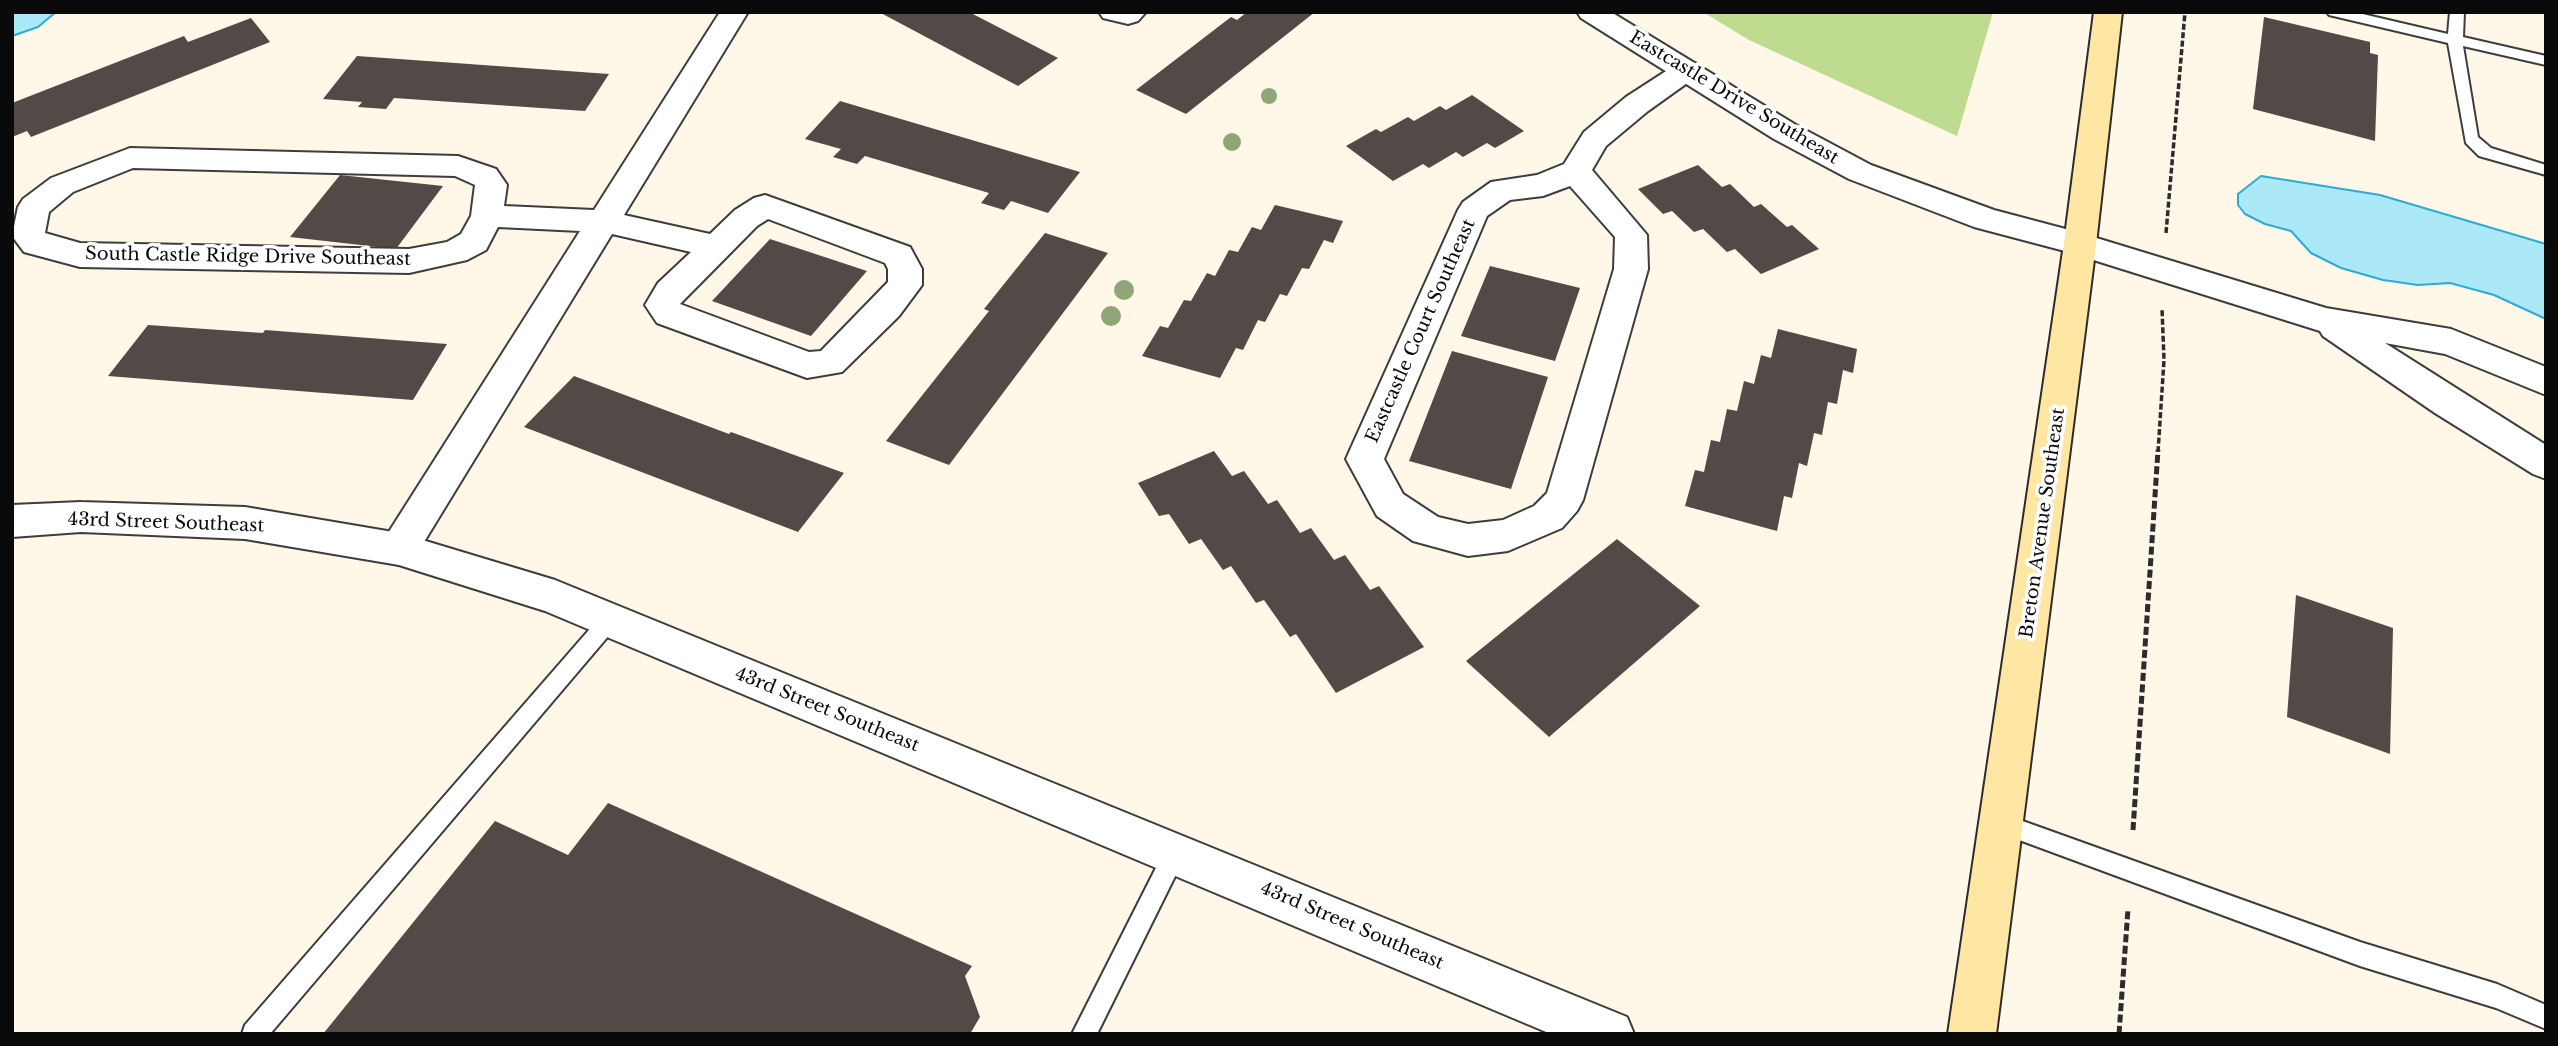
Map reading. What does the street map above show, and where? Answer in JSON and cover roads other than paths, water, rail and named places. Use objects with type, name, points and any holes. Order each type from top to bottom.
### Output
[{"type":"main road","name":"Breton Avenue Southeast","points":[[1972,1034],[2003,824],[2108,12]]},
{"type":"street","points":[[399,549],[734,12]]},
{"type":"street","points":[[1113,12],[1128,15],[1132,12]]},
{"type":"street","name":"Eastcastle Drive Southeast","points":[[1591,12],[1785,132],[1860,172],[1972,214],[2080,244],[2325,320]]},
{"type":"street","points":[[1575,171],[1595,139],[1637,104],[1687,70]]},
{"type":"street","name":"South Castle Ridge Drive Southeast","points":[[130,158],[458,166],[485,176],[491,185],[487,216],[474,242],[455,252],[409,261],[80,255],[36,243],[27,235],[34,207],[62,185],[130,158]]},
{"type":"street","name":"Eastcastle Court Southeast","points":[[1575,171],[1631,235],[1631,269],[1564,500],[1548,517],[1508,535],[1468,540],[1427,530],[1390,505],[1365,459],[1474,211],[1502,190],[1543,185],[1575,171]]},
{"type":"street","points":[[765,206],[898,255],[905,268],[905,285],[887,307],[830,363],[807,365],[669,314],[662,305],[670,292],[717,247],[746,218],[765,206]]},
{"type":"street","points":[[487,216],[603,221],[717,247]]},
{"type":"street","points":[[2325,320],[2451,342],[2546,382]]},
{"type":"street","points":[[2325,320],[2448,403],[2546,464]]},
{"type":"street","name":"43rd Street Southeast","points":[[12,521],[81,517],[245,523],[399,549],[555,597],[1610,1034]]},
{"type":"lane","points":[[2334,12],[2546,61]]},
{"type":"lane","points":[[2457,12],[2455,42],[2471,139],[2484,152],[2546,170]]},
{"type":"lane","points":[[254,1034],[609,621]]},
{"type":"lane","points":[[2003,824],[2360,954],[2497,996],[2546,1017]]},
{"type":"lane","points":[[1084,1034],[1176,852]]},
{"type":"water","points":[[12,12],[56,12],[38,27],[12,36]]},
{"type":"water","points":[[2261,176],[2380,195],[2546,244],[2546,319],[2494,295],[2450,283],[2418,285],[2383,280],[2341,268],[2311,253],[2291,231],[2265,224],[2245,214],[2238,205],[2238,194]]}]
